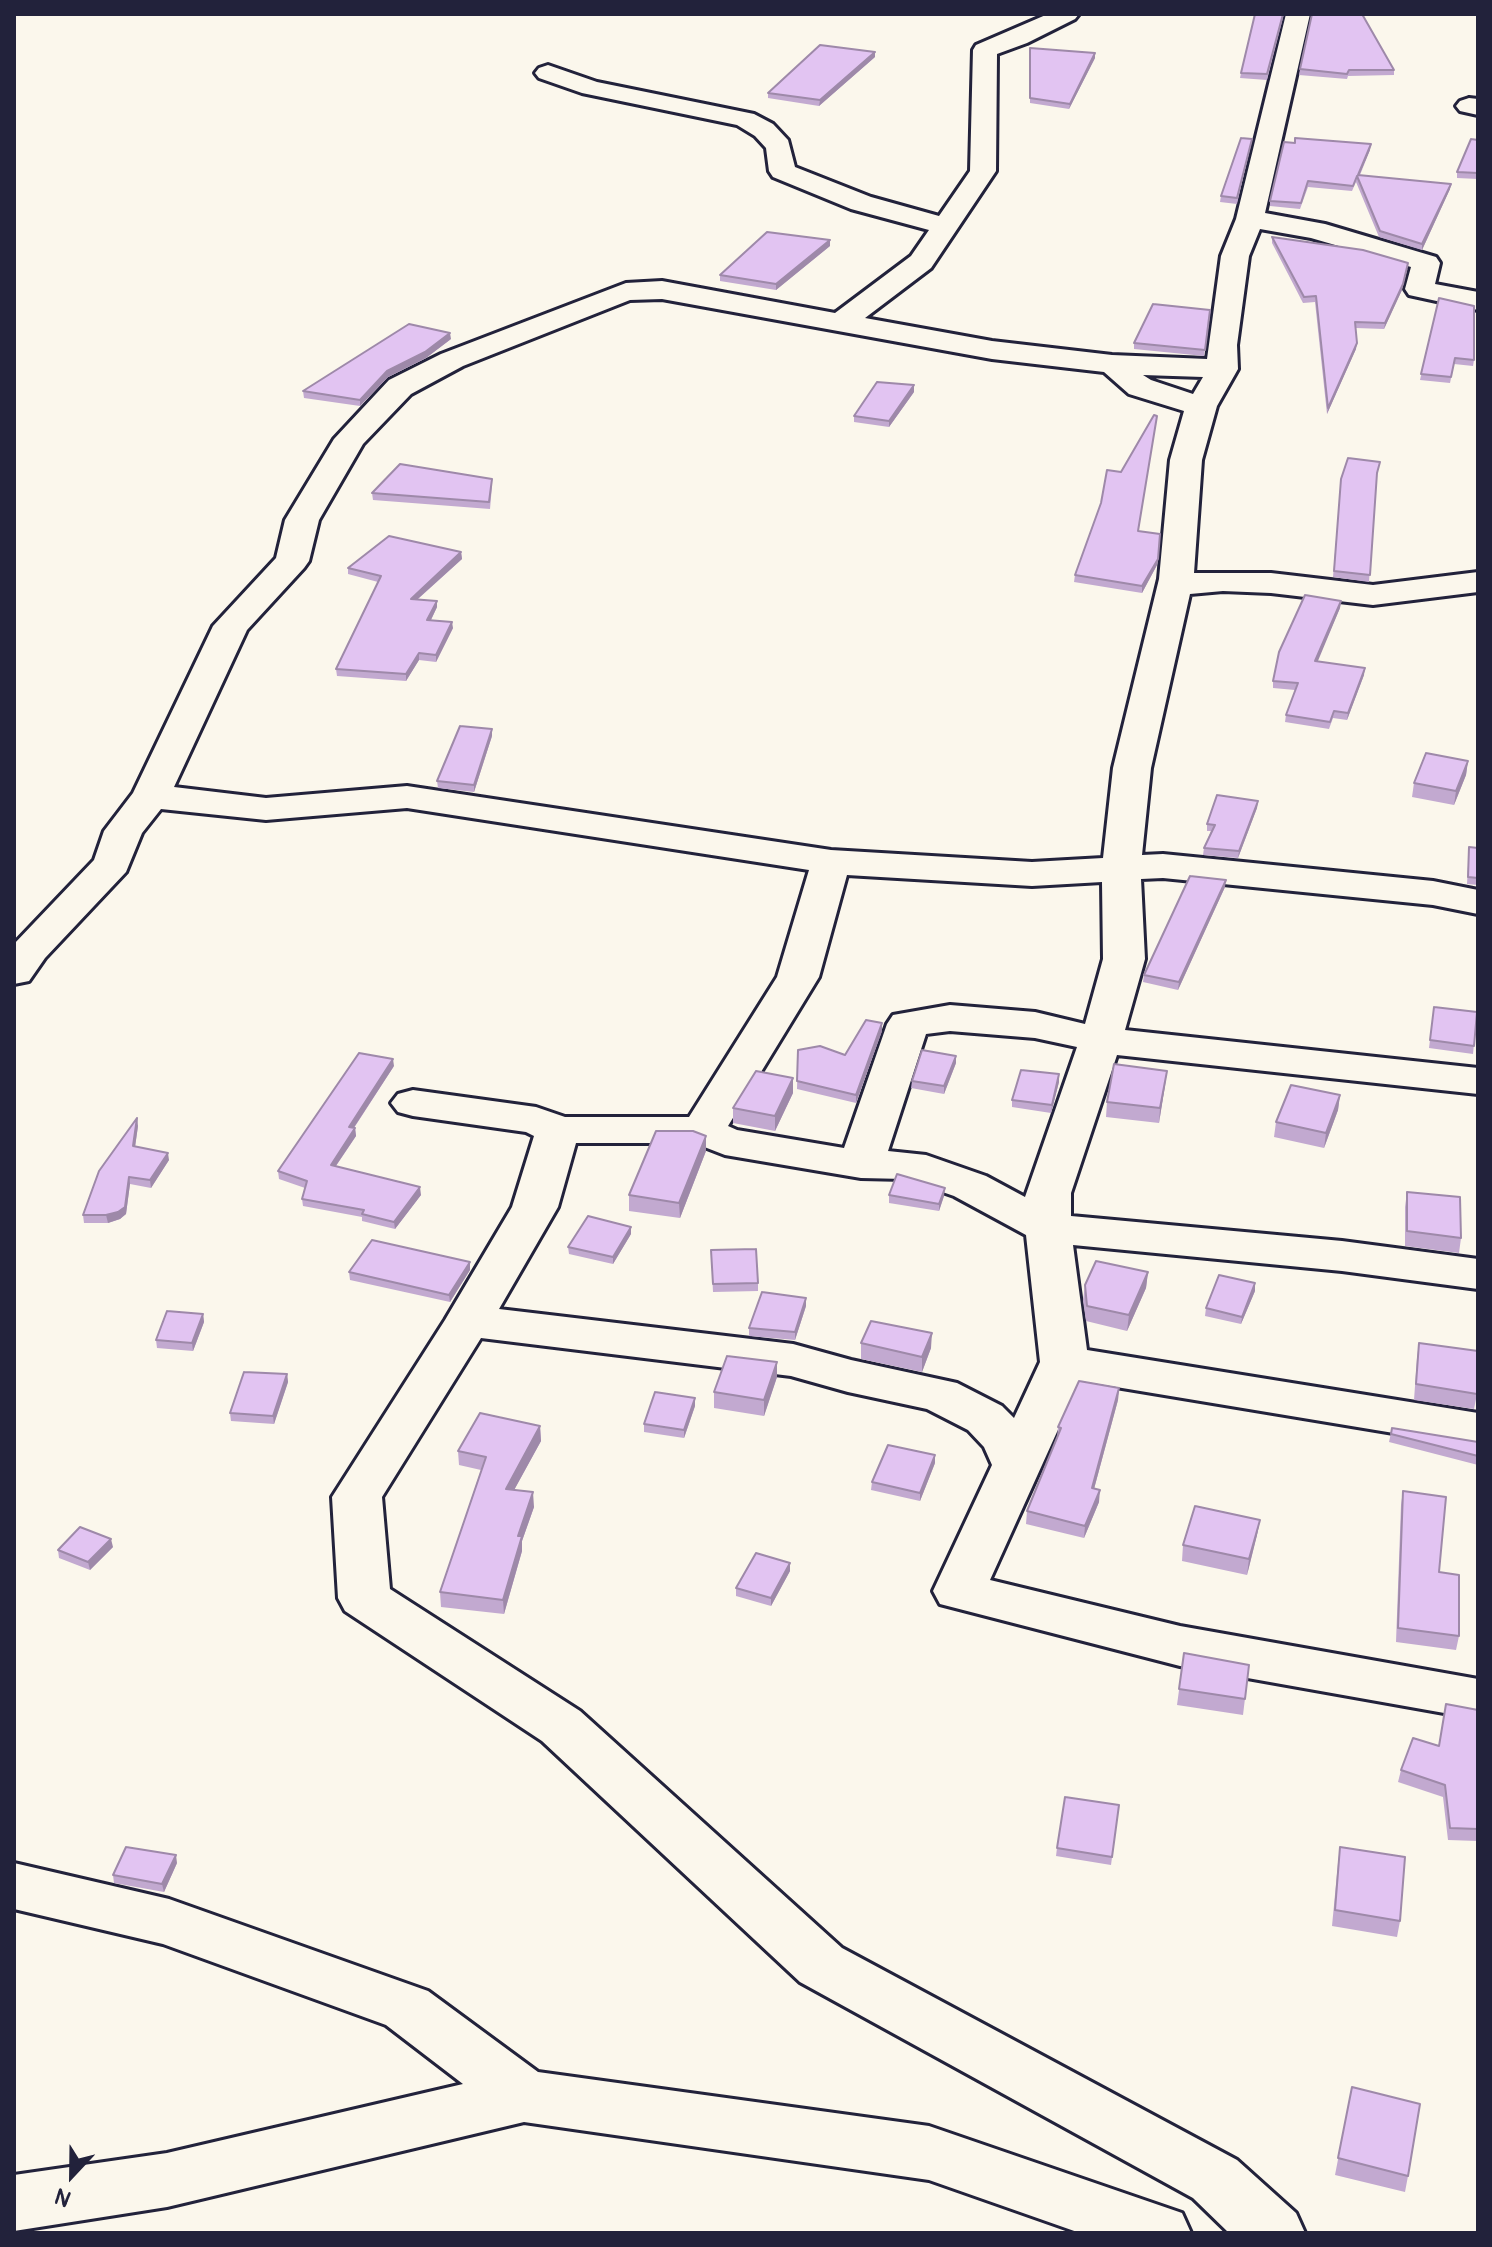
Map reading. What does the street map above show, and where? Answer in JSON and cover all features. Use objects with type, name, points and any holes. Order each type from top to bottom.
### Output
[{"type":"street","points":[[839,324],[921,262],[983,171],[985,50],[1067,14]]},
{"type":"street","points":[[1298,14],[1250,219],[1235,256],[1222,345],[1223,369],[1201,406],[1186,460],[1175,585],[1132,768],[1121,869],[1124,959],[1101,1040],[1048,1193],[1048,1228],[1064,1362],[959,1591],[1180,1646],[1478,1699]]},
{"type":"street","points":[[548,73],[591,88],[745,119],[764,130],[779,146],[782,171],[861,203],[945,226]]},
{"type":"street","points":[[1250,219],[1315,230],[1426,263],[1419,289],[1478,301]]},
{"type":"street","points":[[20,956],[112,864],[123,831],[151,796],[231,626],[292,561],[302,520],[350,439],[400,387],[452,360],[626,292],[662,290],[992,350],[1112,364],[1223,369]]},
{"type":"street","points":[[1112,364],[1140,387],[1201,406]]},
{"type":"street","points":[[1175,585],[1223,581],[1271,583],[1373,595],[1478,582]]},
{"type":"street","points":[[151,796],[266,809],[407,797],[831,862],[1032,874],[1163,866],[1433,893],[1478,902]]},
{"type":"street","points":[[703,1130],[798,977],[831,862]]},
{"type":"street","points":[[861,1164],[908,1024],[950,1018],[1035,1025],[1101,1040],[1478,1081]]},
{"type":"street","points":[[413,1103],[536,1120],[558,1130],[703,1130],[725,1142],[861,1164],[910,1165],[970,1186],[1048,1228],[1342,1256],[1478,1274]]},
{"type":"street","points":[[558,1130],[535,1207],[468,1321],[357,1497],[364,1598],[561,1726],[821,1965],[1215,2179],[1273,2233]]},
{"type":"street","points":[[468,1321],[793,1360],[848,1376],[940,1395],[985,1418],[1005,1439],[1017,1465]]},
{"type":"street","points":[[1064,1362],[1478,1430]]},
{"type":"street","points":[[14,1886],[169,1922],[407,2008],[524,2096]]},
{"type":"street","points":[[14,2203],[167,2180],[524,2096],[929,2153],[1159,2233]]},
{"type":"building","points":[[1255,14],[1283,14],[1267,74],[1241,73]]},
{"type":"building","points":[[1312,14],[1362,14],[1394,70],[1349,70],[1347,74],[1300,69]]},
{"type":"building","points":[[820,45],[875,52],[820,100],[768,93]]},
{"type":"building","points":[[1030,48],[1095,53],[1070,104],[1030,98]]},
{"type":"building","points":[[1241,138],[1252,139],[1237,198],[1221,196]]},
{"type":"building","points":[[1295,138],[1371,144],[1358,175],[1451,184],[1422,244],[1380,231],[1357,176],[1353,186],[1308,181],[1301,203],[1270,201],[1284,142],[1295,143]]},
{"type":"building","points":[[1471,139],[1478,140],[1478,173],[1457,172]]},
{"type":"building","points":[[767,232],[830,240],[776,284],[720,275]]},
{"type":"building","points":[[1272,237],[1363,250],[1408,263],[1403,284],[1385,323],[1355,322],[1357,343],[1328,408],[1316,296],[1304,297]]},
{"type":"building","points":[[1439,298],[1474,306],[1474,360],[1455,358],[1451,377],[1421,374]]},
{"type":"building","points":[[1153,304],[1210,310],[1205,350],[1134,343]]},
{"type":"building","points":[[409,324],[450,333],[425,352],[387,371],[360,400],[303,391]]},
{"type":"building","points":[[877,382],[914,385],[889,421],[854,416]]},
{"type":"building","points":[[1154,415],[1157,416],[1138,531],[1160,534],[1158,559],[1142,586],[1075,575],[1101,503],[1107,470],[1121,472]]},
{"type":"building","points":[[1348,458],[1380,462],[1370,575],[1334,571],[1341,479]]},
{"type":"building","points":[[400,464],[492,479],[489,502],[372,493]]},
{"type":"building","points":[[389,536],[461,552],[411,599],[437,601],[427,620],[452,622],[436,655],[419,653],[406,674],[336,669],[381,576],[348,568]]},
{"type":"building","points":[[1305,595],[1341,601],[1315,661],[1365,668],[1348,713],[1334,711],[1330,722],[1286,715],[1298,683],[1273,681],[1279,652]]},
{"type":"building","points":[[460,726],[492,729],[474,785],[437,781]]},
{"type":"building","points":[[1426,753],[1468,761],[1456,791],[1414,783]]},
{"type":"building","points":[[1217,795],[1258,801],[1239,851],[1204,848],[1215,825],[1207,824]]},
{"type":"building","points":[[1469,847],[1478,848],[1478,878],[1468,877]]},
{"type":"building","points":[[1190,876],[1226,880],[1179,982],[1144,975]]},
{"type":"building","points":[[1434,1007],[1477,1012],[1474,1046],[1430,1040]]},
{"type":"building","points":[[866,1020],[882,1023],[856,1095],[797,1081],[798,1050],[820,1046],[845,1055]]},
{"type":"building","points":[[922,1050],[956,1056],[944,1086],[912,1081]]},
{"type":"building","points":[[359,1053],[393,1059],[349,1127],[355,1128],[331,1165],[420,1187],[394,1222],[362,1214],[364,1210],[302,1199],[307,1181],[278,1171]]},
{"type":"building","points":[[1114,1064],[1167,1071],[1160,1108],[1107,1102]]},
{"type":"building","points":[[1021,1070],[1059,1074],[1052,1105],[1012,1100]]},
{"type":"building","points":[[756,1071],[793,1078],[775,1116],[733,1108]]},
{"type":"building","points":[[1291,1085],[1340,1095],[1326,1133],[1276,1122]]},
{"type":"building","points":[[137,1118],[133,1146],[168,1153],[150,1180],[129,1177],[125,1207],[106,1215],[83,1215],[99,1171]]},
{"type":"building","points":[[656,1131],[693,1131],[706,1136],[679,1203],[629,1195]]},
{"type":"building","points":[[897,1174],[945,1188],[939,1204],[889,1195]]},
{"type":"building","points":[[1407,1192],[1460,1197],[1461,1238],[1407,1231]]},
{"type":"building","points":[[588,1216],[631,1227],[613,1257],[568,1247]]},
{"type":"building","points":[[372,1240],[470,1262],[449,1295],[349,1272]]},
{"type":"building","points":[[756,1249],[758,1283],[713,1284],[711,1250]]},
{"type":"building","points":[[1096,1261],[1148,1272],[1129,1315],[1087,1306],[1085,1285]]},
{"type":"building","points":[[1219,1275],[1255,1283],[1242,1317],[1206,1308]]},
{"type":"building","points":[[762,1292],[806,1298],[795,1332],[749,1328]]},
{"type":"building","points":[[167,1311],[203,1314],[192,1343],[156,1340]]},
{"type":"building","points":[[871,1321],[932,1333],[922,1357],[861,1343]]},
{"type":"building","points":[[1419,1343],[1478,1351],[1477,1394],[1416,1384]]},
{"type":"building","points":[[727,1356],[777,1362],[764,1400],[714,1392]]},
{"type":"building","points":[[244,1372],[287,1374],[273,1416],[230,1413]]},
{"type":"building","points":[[1079,1381],[1119,1388],[1092,1488],[1100,1490],[1085,1526],[1027,1511],[1061,1428],[1058,1427]]},
{"type":"building","points":[[655,1392],[695,1398],[684,1430],[644,1424]]},
{"type":"building","points":[[480,1413],[540,1426],[506,1489],[533,1492],[518,1536],[522,1536],[503,1600],[440,1592],[486,1457],[458,1451]]},
{"type":"building","points":[[1392,1428],[1478,1442],[1478,1456],[1391,1434]]},
{"type":"building","points":[[888,1445],[935,1455],[920,1493],[872,1482]]},
{"type":"building","points":[[1403,1491],[1446,1497],[1439,1572],[1459,1575],[1459,1636],[1398,1628]]},
{"type":"building","points":[[1195,1506],[1260,1520],[1249,1559],[1183,1545]]},
{"type":"building","points":[[80,1527],[111,1539],[88,1562],[58,1550]]},
{"type":"building","points":[[756,1553],[790,1563],[771,1598],[736,1588]]},
{"type":"building","points":[[1184,1653],[1249,1665],[1245,1699],[1179,1689]]},
{"type":"building","points":[[1446,1704],[1478,1710],[1478,1829],[1450,1828],[1445,1785],[1401,1770],[1413,1738],[1439,1746]]},
{"type":"building","points":[[1065,1797],[1119,1805],[1112,1857],[1057,1848]]},
{"type":"building","points":[[126,1847],[176,1855],[162,1884],[113,1875]]},
{"type":"building","points":[[1340,1847],[1405,1857],[1400,1921],[1335,1910]]},
{"type":"building","points":[[1352,2087],[1420,2104],[1408,2176],[1338,2158]]}]
